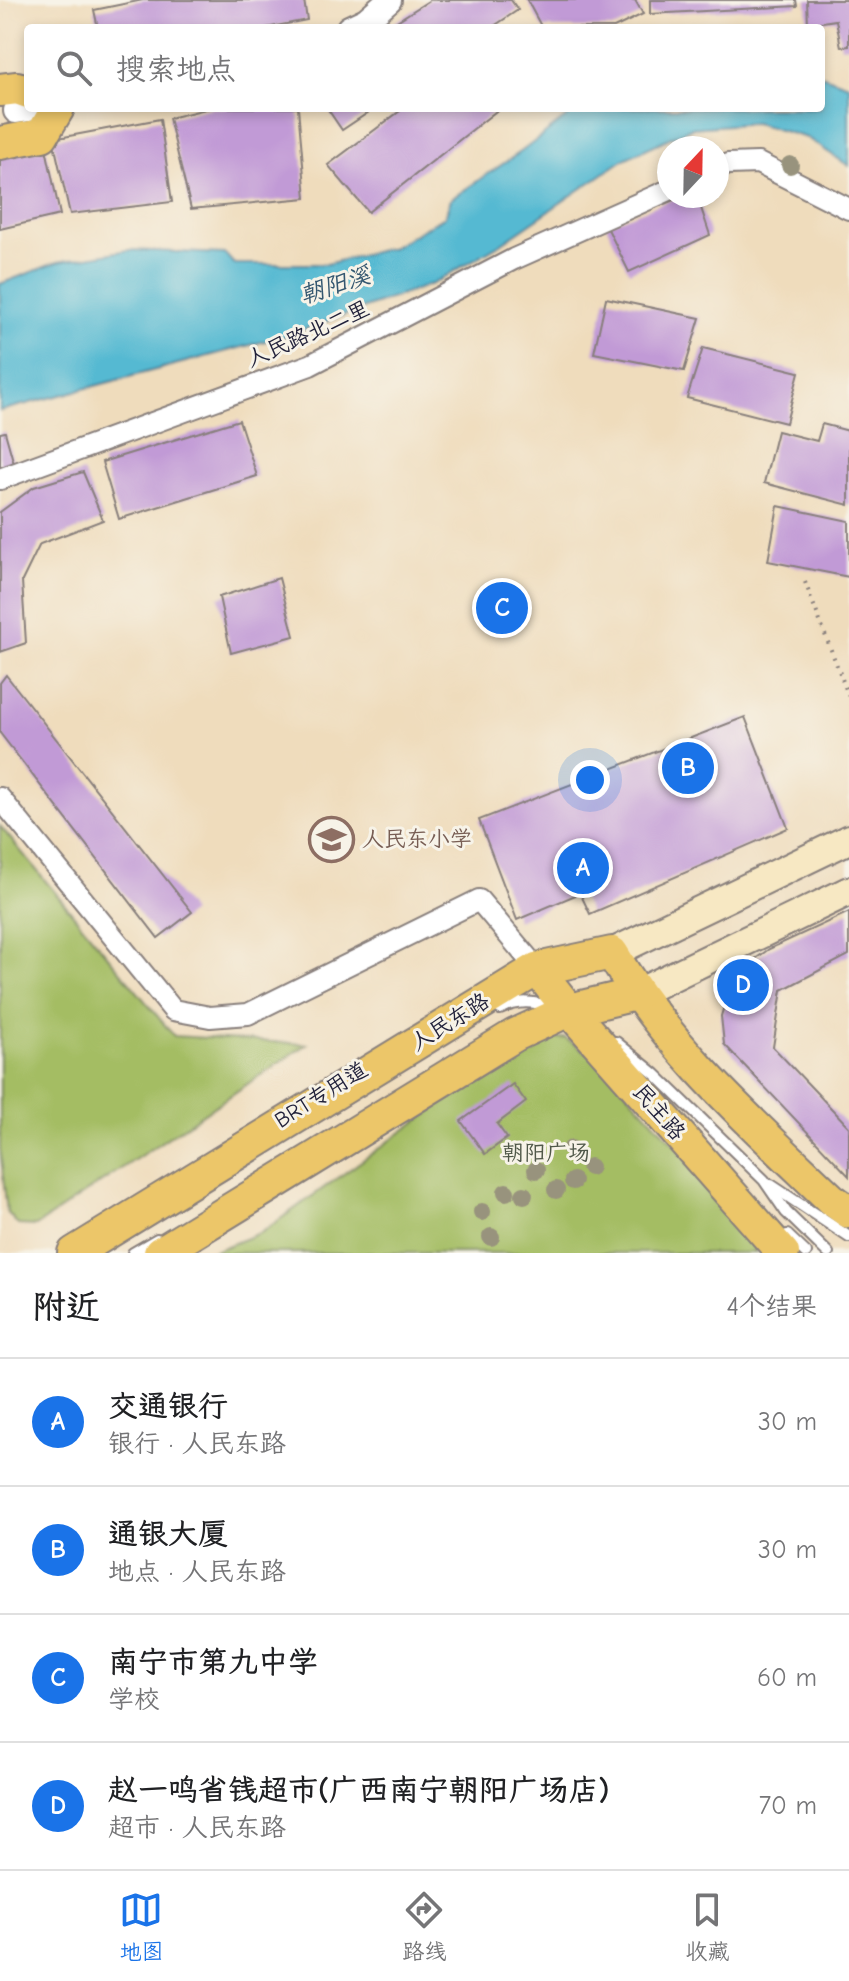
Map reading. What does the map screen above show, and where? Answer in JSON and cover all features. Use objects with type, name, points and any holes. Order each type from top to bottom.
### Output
[{"type":"main road","points":[[0,143],[42,135],[56,112]]},
{"type":"main road","name":"人民东路","points":[[74,1253],[537,969],[612,953],[849,839]]},
{"type":"main road","name":"人民东路","points":[[167,1241],[515,1035],[569,1010],[636,994],[849,891]]},
{"type":"main road","points":[[612,953],[636,994],[715,1087],[831,1199],[849,1212]]},
{"type":"main road","name":"民主路","points":[[537,969],[569,1010],[780,1238]]},
{"type":"street","points":[[358,24],[389,0]]},
{"type":"street","points":[[729,164],[758,163],[849,209]]},
{"type":"street","name":"人民路北二里","points":[[0,479],[310,365],[514,259],[657,195]]},
{"type":"street","points":[[0,798],[173,1010],[210,1017],[248,1014],[479,900],[537,969]]},
{"type":"lane","points":[[491,1014],[514,1002],[533,1002],[569,1010],[614,1040],[655,1074],[764,1180],[849,1237]]},
{"type":"lane","points":[[504,1027],[532,1015],[569,1010],[627,1062],[693,1133]]},
{"type":"lane","points":[[764,1180],[786,1212],[828,1253]]},
{"type":"lane","points":[[780,1238],[806,1253]]},
{"type":"lane","points":[[133,1253],[167,1241]]},
{"type":"path","points":[[805,582],[849,697]]},
{"type":"green space","points":[[0,826],[174,1036],[307,1044],[36,1226],[18,1225],[7,1212],[0,1149]]},
{"type":"green space","name":"朝阳广场","points":[[565,1038],[596,1058],[728,1203],[757,1253],[209,1253],[262,1232],[528,1042]]},
{"type":"water","name":"朝阳溪","points":[[825,76],[849,85],[849,166],[807,138],[755,123],[691,128],[674,136],[657,136],[657,144],[626,158],[502,243],[432,284],[288,335],[0,411],[0,284],[58,262],[129,250],[225,254],[234,264],[327,264],[393,247],[445,216],[451,199],[574,112],[825,112]]},
{"type":"building","points":[[143,0],[304,0],[307,20],[286,24],[97,24],[94,10]]},
{"type":"building","points":[[430,0],[511,0],[518,10],[497,24],[392,24]]},
{"type":"building","points":[[527,0],[635,0],[643,14],[622,24],[540,24]]},
{"type":"building","points":[[650,0],[796,0],[797,6],[650,14]]},
{"type":"building","points":[[807,0],[849,0],[849,46],[841,47],[836,20],[808,24]]},
{"type":"building","points":[[194,112],[298,112],[306,198],[191,209],[169,118]]},
{"type":"building","points":[[330,112],[369,112],[342,130]]},
{"type":"building","points":[[399,112],[495,112],[368,212],[328,165]]},
{"type":"building","points":[[160,119],[172,202],[70,214],[53,139]]},
{"type":"building","points":[[46,148],[60,215],[0,229],[0,157]]},
{"type":"building","points":[[657,205],[657,208],[701,208],[710,235],[629,272],[606,225]]},
{"type":"building","points":[[606,298],[700,318],[684,371],[594,353]]},
{"type":"building","points":[[703,348],[799,372],[786,423],[687,398]]},
{"type":"building","points":[[239,420],[257,476],[119,519],[102,462]]},
{"type":"building","points":[[822,424],[849,431],[849,505],[764,483],[777,431],[817,441]]},
{"type":"building","points":[[5,432],[14,464],[0,468],[0,433]]},
{"type":"building","points":[[83,472],[103,520],[40,544],[22,581],[26,643],[0,652],[0,512],[34,487]]},
{"type":"building","points":[[778,506],[849,521],[849,577],[768,561]]},
{"type":"building","points":[[279,578],[294,636],[231,653],[219,597]]},
{"type":"building","points":[[6,675],[192,912],[158,938],[0,733],[0,683]]},
{"type":"building","points":[[745,717],[788,828],[590,914],[580,893],[517,920],[479,820]]},
{"type":"building","points":[[849,912],[849,955],[782,990],[773,1047],[849,1127],[849,1176],[724,1044],[721,1016],[728,993],[743,968],[769,949]]},
{"type":"building","points":[[513,1084],[526,1102],[497,1124],[507,1138],[485,1154],[461,1121]]},
{"type":"place","name":"南宁市第九中学","points":[[502,608]]},
{"type":"place","name":"通银大厦","points":[[688,768]]},
{"type":"place","name":"人民东小学","points":[[331,839]]},
{"type":"place","name":"交通银行","points":[[583,868]]},
{"type":"place","name":"赵一鸣省钱超市(广西南宁朝阳广场店)","points":[[743,985]]}]
